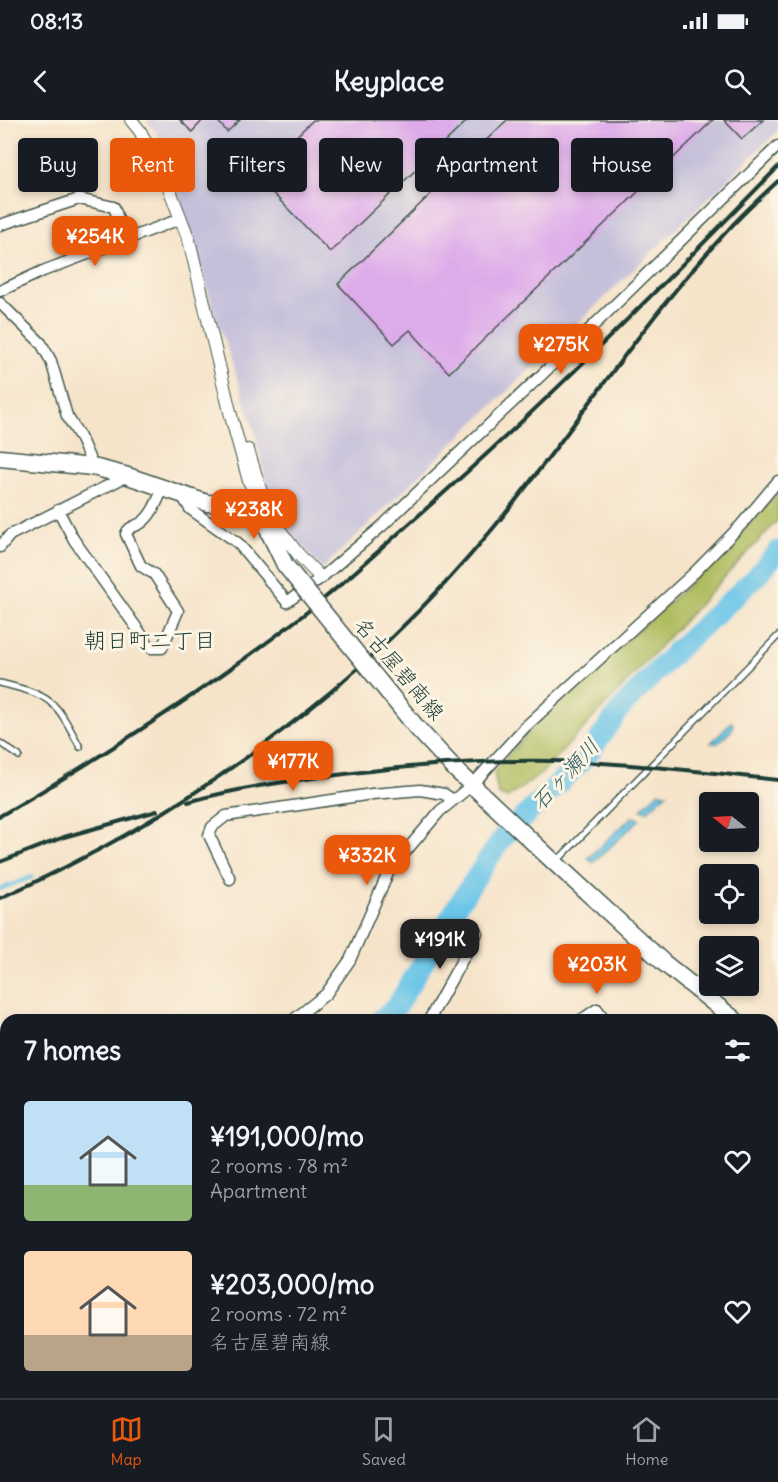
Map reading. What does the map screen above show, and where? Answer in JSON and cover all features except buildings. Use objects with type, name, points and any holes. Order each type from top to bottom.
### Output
[{"type":"main road","points":[[0,458],[93,467],[128,476],[207,503],[226,504],[258,499]]},
{"type":"main road","name":"名古屋碧南線","points":[[258,499],[270,534],[285,565],[417,728],[472,785],[551,860],[664,963],[728,1014]]},
{"type":"street","points":[[131,120],[140,131],[169,188],[189,240],[232,420],[249,481],[258,499]]},
{"type":"street","points":[[181,494],[190,509],[238,543],[287,602],[321,578],[381,527],[590,329],[778,146]]},
{"type":"street","points":[[0,225],[80,199],[114,207],[125,240]]},
{"type":"street","points":[[0,291],[43,271],[180,219]]},
{"type":"street","points":[[0,303],[41,343],[51,361],[67,417],[80,437],[93,467]]},
{"type":"street","points":[[232,420],[245,441],[268,515],[298,554],[321,578]]},
{"type":"street","points":[[0,547],[5,532],[58,510],[128,476]]},
{"type":"street","points":[[300,1014],[326,994],[350,960],[389,871],[440,811],[472,785],[525,727],[695,572],[741,525],[778,481]]},
{"type":"street","points":[[58,510],[74,540],[151,648],[158,650],[162,648],[178,611],[154,574],[141,566],[126,534],[130,527],[143,522],[163,488]]},
{"type":"street","points":[[230,879],[209,835],[212,827],[226,816],[372,794],[420,790],[444,794],[453,800]]},
{"type":"street","points":[[432,1014],[477,933]]},
{"type":"street","points":[[590,1014],[597,1009],[601,1014]]},
{"type":"lane","points":[[551,860],[778,636]]},
{"type":"lane","points":[[0,682],[36,692],[51,701],[62,714],[80,747]]},
{"type":"lane","points":[[0,743],[19,756]]},
{"type":"shaded area","points":[[146,120],[778,120],[778,131],[322,569],[273,513],[255,432],[203,277],[178,192],[195,192],[195,138],[160,138]]},
{"type":"green space","points":[[778,492],[778,520],[541,774],[507,798],[498,794],[494,772],[534,726],[696,578],[752,522]]},
{"type":"water","points":[[731,722],[733,724],[731,731],[718,743],[711,743]]},
{"type":"water","points":[[659,792],[667,793],[647,811],[641,809]]},
{"type":"water","points":[[632,817],[640,819],[593,863],[588,858]]},
{"type":"waterway","name":"石ヶ瀬川","points":[[387,1014],[397,1006],[459,903],[503,837],[587,756],[622,707],[678,649],[756,577],[778,551]]},
{"type":"waterway","points":[[0,889],[32,877]]},
{"type":"railway","points":[[0,816],[192,696],[332,592],[465,474],[556,389],[778,167]]},
{"type":"railway","points":[[0,898],[70,865],[138,828],[205,786],[331,692],[390,639],[444,584],[495,526],[697,265],[740,217],[778,181]]},
{"type":"railway","points":[[188,802],[281,782],[473,762],[555,761],[611,764],[778,780]]},
{"type":"railway","points":[[0,862],[64,837],[157,811]]},
{"type":"district","name":"朝日町二丁目","points":[[150,640]]}]
